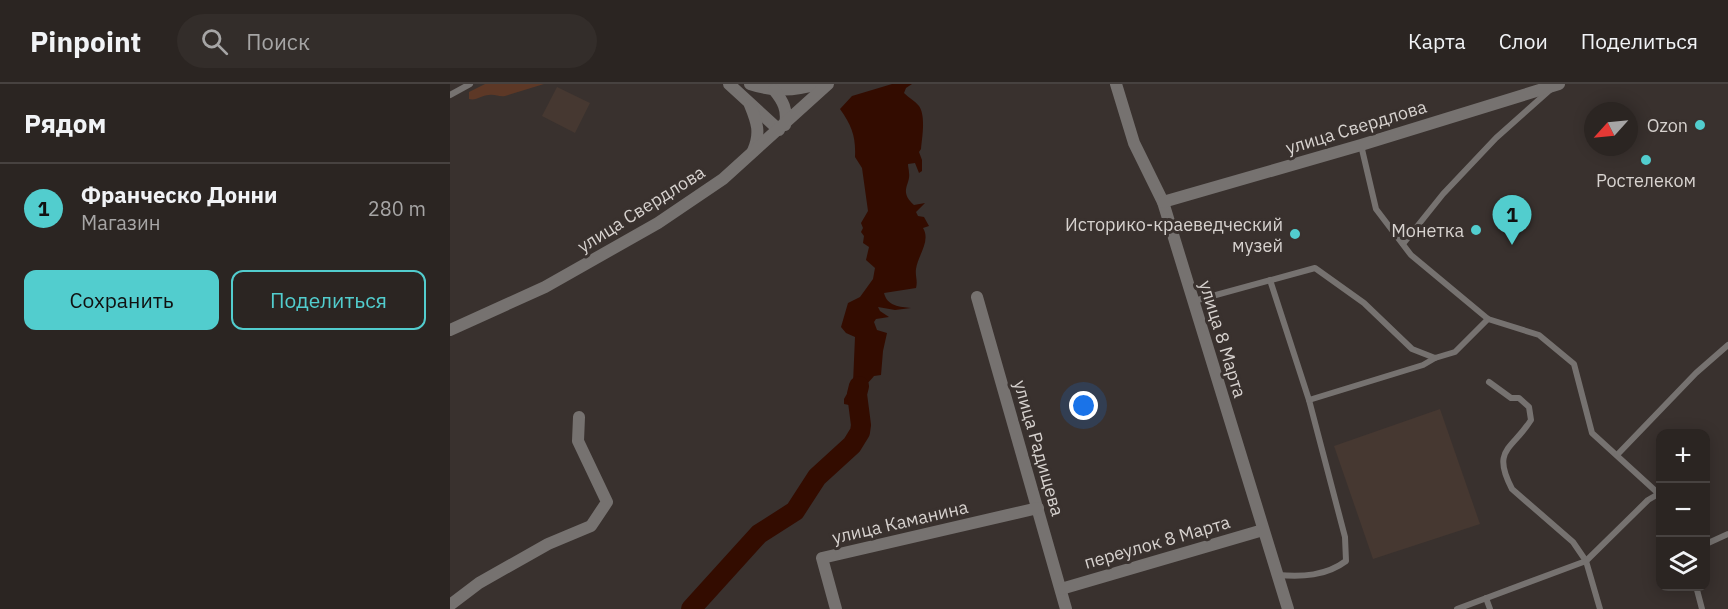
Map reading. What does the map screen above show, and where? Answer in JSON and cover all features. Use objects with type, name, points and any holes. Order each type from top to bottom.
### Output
[{"type":"street","points":[[729,84],[782,127],[787,116],[784,102],[774,90]]},
{"type":"street","points":[[750,84],[774,90],[794,90],[818,84]]},
{"type":"street","name":"улица Свердлова","points":[[450,330],[524,297],[658,223],[723,179],[828,84]]},
{"type":"street","name":"улица 8 Марта","points":[[1116,84],[1134,143],[1163,202],[1288,609]]},
{"type":"street","name":"улица Свердлова","points":[[1163,202],[1361,145],[1557,84]]},
{"type":"street","points":[[748,101],[758,126],[758,140],[752,154]]},
{"type":"street","name":"улица Радищева","points":[[977,297],[1066,609]]},
{"type":"street","points":[[450,605],[479,583],[548,544],[591,526],[608,502],[578,441],[579,417]]},
{"type":"street","name":"улица Каманина","points":[[836,609],[822,558],[1038,508]]},
{"type":"street","name":"переулок 8 Марта","points":[[1061,589],[1263,530]]},
{"type":"lane","points":[[450,94],[470,84]]},
{"type":"lane","points":[[1402,244],[1443,194],[1496,138],[1557,84]]},
{"type":"lane","points":[[1361,145],[1376,209],[1411,255],[1488,319],[1539,335],[1574,364],[1592,433],[1656,490]]},
{"type":"lane","points":[[1193,301],[1315,268],[1364,303],[1412,349],[1435,358]]},
{"type":"lane","points":[[1270,280],[1309,400],[1345,537],[1347,556],[1346,561],[1325,572],[1300,577],[1277,575]]},
{"type":"lane","points":[[1309,400],[1423,365],[1435,358],[1455,352],[1488,319]]},
{"type":"lane","points":[[1617,455],[1696,373],[1728,345]]},
{"type":"lane","points":[[1489,382],[1510,398],[1519,398],[1529,407],[1531,420],[1506,449],[1503,467],[1512,489],[1573,542],[1586,561],[1600,609]]},
{"type":"lane","points":[[1456,609],[1586,561],[1648,500],[1656,496]]},
{"type":"lane","points":[[1710,543],[1728,536]]},
{"type":"lane","points":[[1697,591],[1702,609]]},
{"type":"lane","points":[[1486,598],[1490,609]]},
{"type":"shaded area","points":[[485,84],[544,84],[505,96],[491,95],[469,99],[469,92]]},
{"type":"shaded area","points":[[892,84],[912,84],[906,88],[904,93],[921,110],[923,127],[919,152],[922,171],[919,173],[915,163],[908,164],[909,177],[906,192],[914,205],[925,203],[916,212],[918,216],[924,217],[929,226],[923,228],[926,238],[916,269],[916,288],[884,293],[891,303],[911,308],[895,310],[878,307],[889,317],[876,319],[874,322],[877,330],[887,333],[881,375],[874,376],[865,387],[859,410],[852,401],[849,405],[844,404],[844,399],[853,383],[855,337],[846,333],[841,327],[848,303],[860,297],[873,279],[875,268],[866,260],[869,247],[863,243],[864,236],[861,232],[863,228],[861,223],[868,211],[862,168],[855,157],[855,143],[848,121],[840,109],[852,96]]},
{"type":"shaded area","points":[[557,87],[590,103],[575,133],[542,116]]},
{"type":"shaded area","points":[[1440,409],[1480,524],[1373,559],[1334,446]]},
{"type":"waterway","points":[[691,609],[759,534],[795,511],[817,477],[852,445],[860,432],[861,425],[857,394],[859,386]]},
{"type":"place","name":"Ozon","points":[[1700,125]]},
{"type":"place","name":"Ростелеком","points":[[1646,160]]},
{"type":"place","name":"Монетка","points":[[1476,230]]},
{"type":"place","name":"Историко-краеведческий музей","points":[[1295,234]]},
{"type":"place","name":"Франческо Донни","points":[[1512,245]]}]
